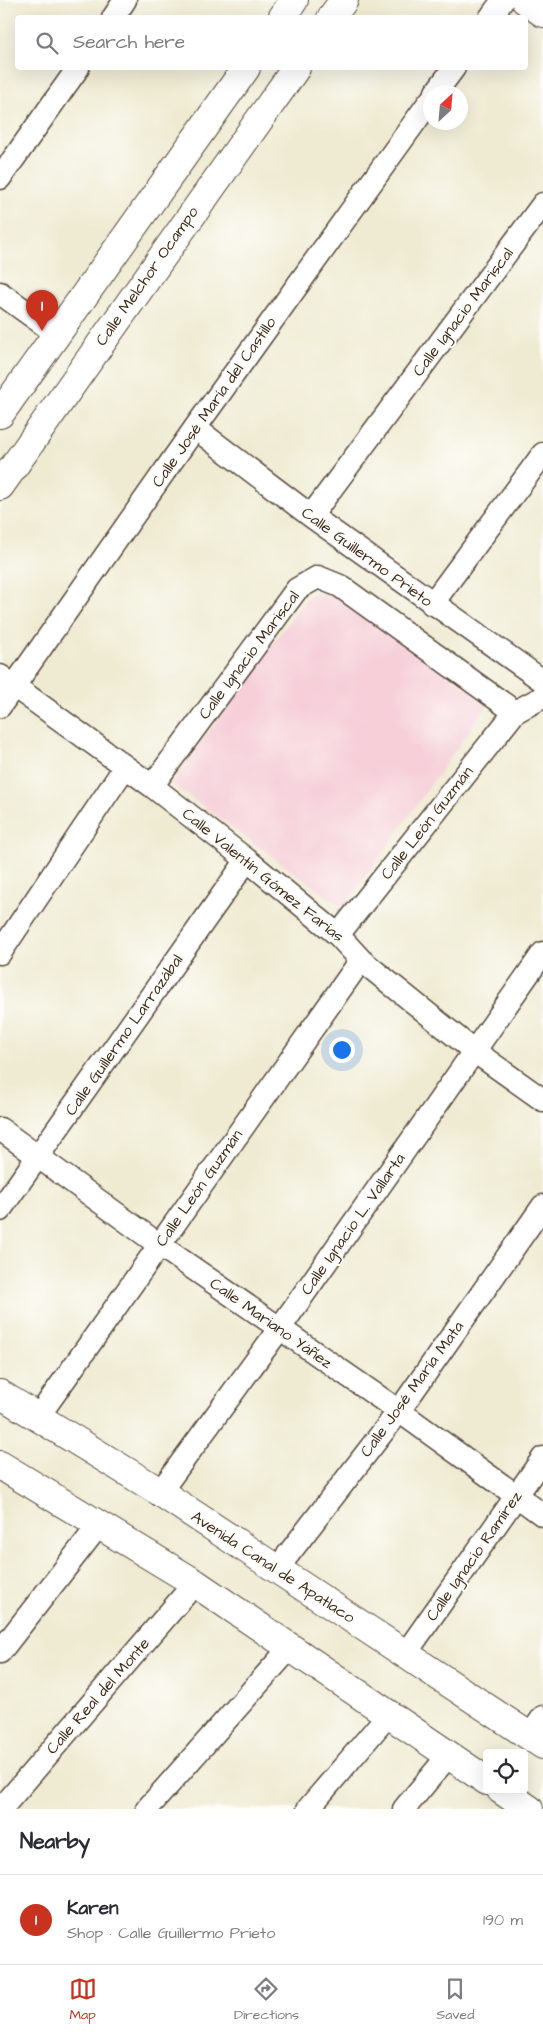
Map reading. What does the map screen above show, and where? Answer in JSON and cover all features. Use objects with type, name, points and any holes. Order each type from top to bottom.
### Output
[{"type":"street","points":[[115,15],[125,0]]},
{"type":"street","points":[[284,15],[294,0]]},
{"type":"street","points":[[333,15],[344,0]]},
{"type":"street","points":[[492,15],[503,0]]},
{"type":"street","points":[[524,0],[543,13]]},
{"type":"street","points":[[0,178],[77,70]]},
{"type":"street","points":[[0,414],[245,70]]},
{"type":"street","name":"Calle Melchor Ocampo","points":[[0,486],[295,70]]},
{"type":"street","points":[[441,85],[452,70]]},
{"type":"street","name":"Calle José María del Castillo","points":[[0,706],[7,681],[195,428],[423,111]]},
{"type":"street","name":"Calle Ignacio Mariscal","points":[[311,516],[543,204]]},
{"type":"street","points":[[0,293],[57,334]]},
{"type":"street","name":"Calle Guillermo Prieto","points":[[195,428],[432,604],[543,681]]},
{"type":"street","points":[[432,604],[543,454]]},
{"type":"street","name":"Calle Ignacio Mariscal","points":[[152,786],[296,588],[318,577],[340,586],[515,712]]},
{"type":"street","name":"Calle Valentín Gómez Farías","points":[[7,681],[152,786],[247,860],[338,935],[361,960],[474,1050],[543,1100]]},
{"type":"street","points":[[515,712],[543,697]]},
{"type":"street","name":"Calle León Guzmán","points":[[338,935],[515,712]]},
{"type":"street","points":[[0,952],[125,767]]},
{"type":"street","name":"Calle Guillermo Larrazábal","points":[[0,1210],[247,860]]},
{"type":"street","name":"Calle Ignacio L. Vallarta","points":[[160,1492],[280,1328],[543,953]]},
{"type":"street","name":"Calle León Guzmán","points":[[38,1417],[158,1244],[361,960]]},
{"type":"street","name":"Calle Mariano Yáñez","points":[[0,1130],[158,1244],[399,1411],[543,1515]]},
{"type":"street","name":"Calle José María Mata","points":[[277,1569],[399,1411],[543,1206]]},
{"type":"street","name":"Avenida Canal de Apatlaco","points":[[0,1394],[160,1492],[406,1653],[539,1733]]},
{"type":"street","name":"Calle Ignacio Ramírez","points":[[406,1653],[543,1458]]},
{"type":"street","points":[[0,1465],[195,1583],[289,1649],[483,1778]]},
{"type":"street","points":[[0,1652],[98,1525]]},
{"type":"street","name":"Calle Real del Monte","points":[[1,1809],[195,1583]]},
{"type":"street","points":[[147,1809],[289,1649]]},
{"type":"street","points":[[308,1809],[388,1715]]},
{"type":"street","points":[[404,1809],[448,1756]]},
{"type":"street","points":[[507,1794],[529,1809]]},
{"type":"shaded area","points":[[332,592],[489,703],[343,908],[171,783],[308,596]]},
{"type":"place","name":"Karen","points":[[42,331]]}]
